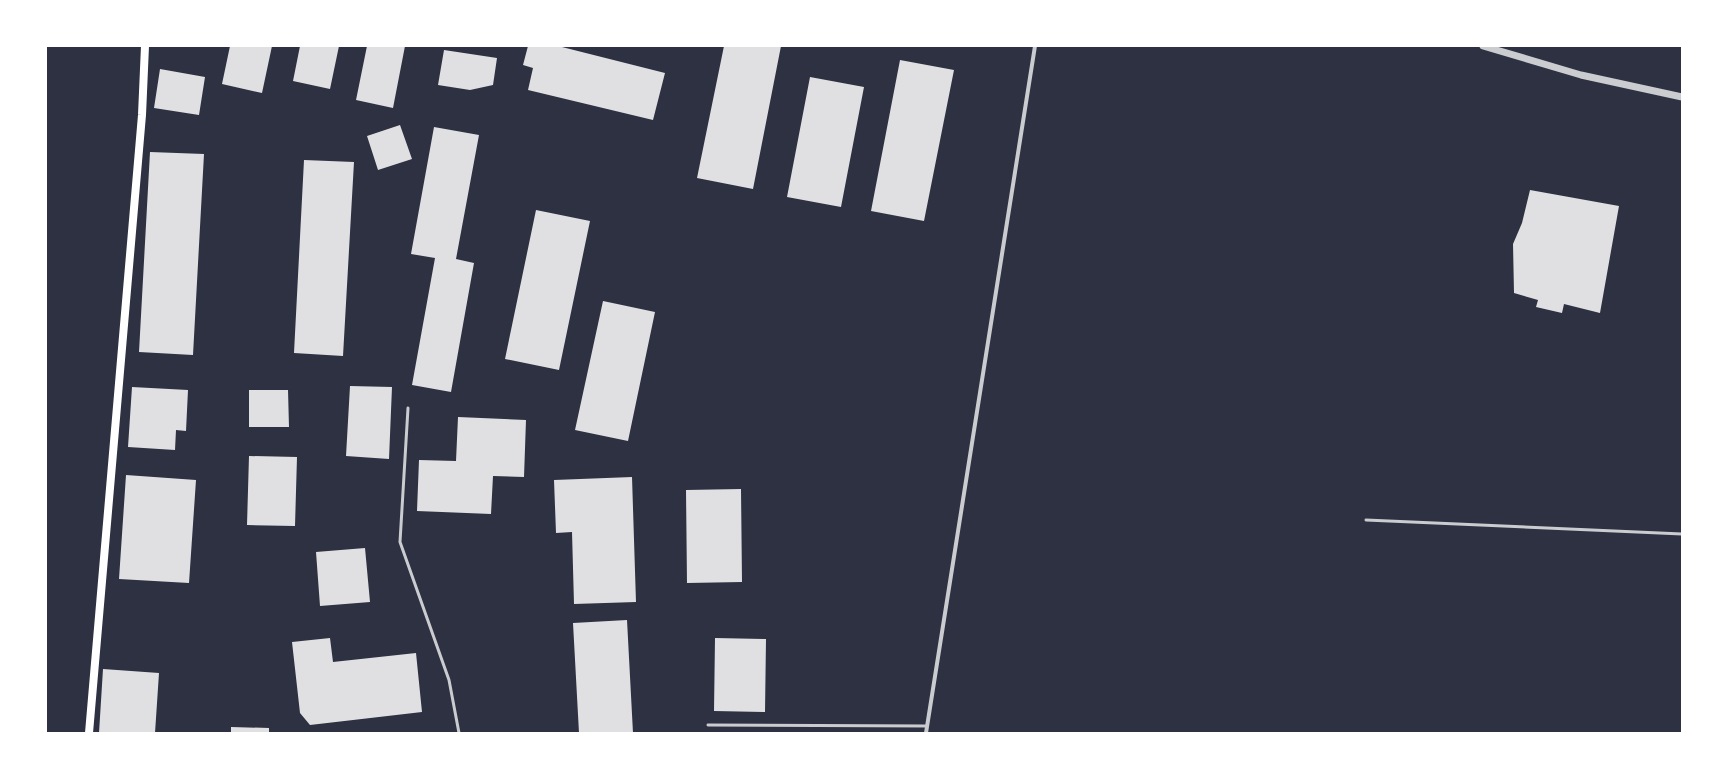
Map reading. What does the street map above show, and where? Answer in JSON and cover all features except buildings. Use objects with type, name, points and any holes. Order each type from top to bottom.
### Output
[{"type":"main road","points":[[89,733],[142,115],[145,46]]},
{"type":"street","points":[[926,733],[1035,46]]},
{"type":"street","points":[[1483,46],[1581,74],[1682,97]]},
{"type":"lane","points":[[408,408],[400,542],[449,680],[459,733]]},
{"type":"lane","points":[[1366,520],[1682,534]]},
{"type":"lane","points":[[708,725],[927,726]]}]
